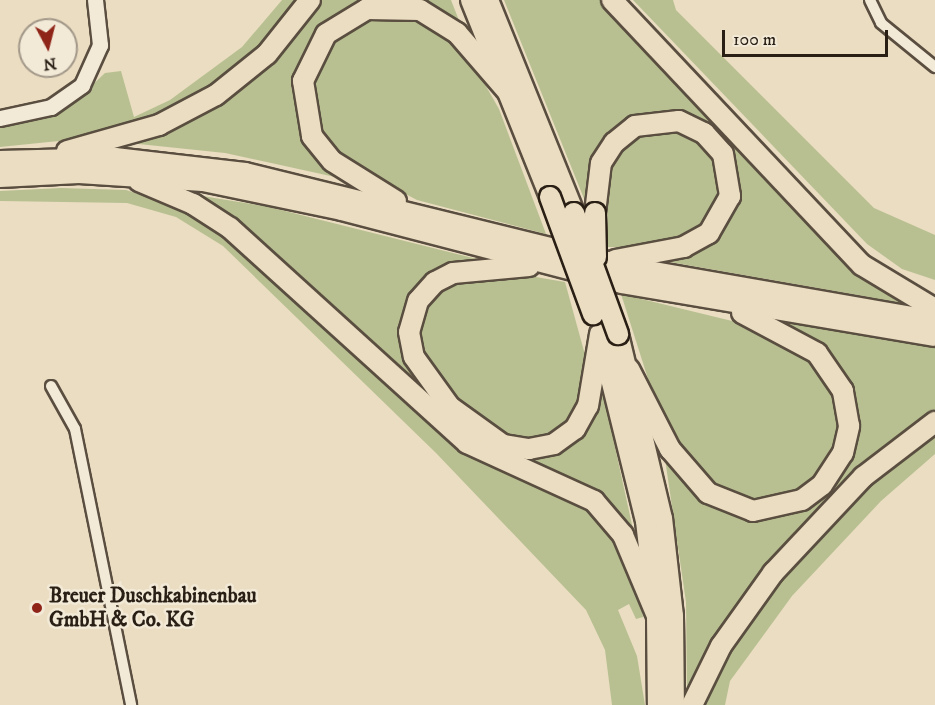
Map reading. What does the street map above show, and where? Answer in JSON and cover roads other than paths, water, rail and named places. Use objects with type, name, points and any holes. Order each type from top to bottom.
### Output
[{"type":"highway","points":[[39,158],[139,132],[198,106],[267,54],[310,0]]},
{"type":"highway","points":[[471,0],[550,196],[593,314],[609,334],[630,369],[670,449],[708,494],[729,505],[765,511],[812,493],[838,465],[847,440],[848,414],[838,380],[806,345],[718,302]]},
{"type":"highway","points":[[488,0],[574,213],[600,267]]},
{"type":"highway","points":[[612,0],[862,265],[935,309]]},
{"type":"highway","points":[[419,214],[343,169],[312,136],[303,81],[318,43],[356,12],[407,7],[434,16],[457,33],[507,91]]},
{"type":"highway","points":[[600,267],[671,251],[709,233],[729,196],[723,154],[704,132],[679,121],[635,126],[614,143],[601,163],[595,213],[600,267],[609,334],[639,482],[657,616],[658,705]]},
{"type":"highway","points":[[0,161],[39,158],[202,166],[419,214],[600,267],[935,321]]},
{"type":"highway","points":[[0,177],[122,175],[203,181],[293,198],[550,265],[718,302],[935,336]]},
{"type":"highway","points":[[122,175],[193,204],[230,228],[467,442],[594,501],[624,535],[657,616]]},
{"type":"highway","points":[[550,265],[464,270],[429,287],[414,309],[409,332],[426,379],[481,433],[514,448],[541,448],[565,437],[583,418],[609,334]]},
{"type":"highway","points":[[630,369],[662,518],[673,616],[674,705]]},
{"type":"highway","points":[[692,705],[726,639],[773,573],[863,477],[935,422]]},
{"type":"street","points":[[0,118],[51,107],[82,85],[100,45],[95,0]]},
{"type":"street","points":[[870,0],[881,23],[935,67]]},
{"type":"street","points":[[51,386],[75,429],[131,705]]},
{"type":"place","name":"Breuer Duschkabinenbau GmbH & Co. KG","points":[[37,608]]}]
